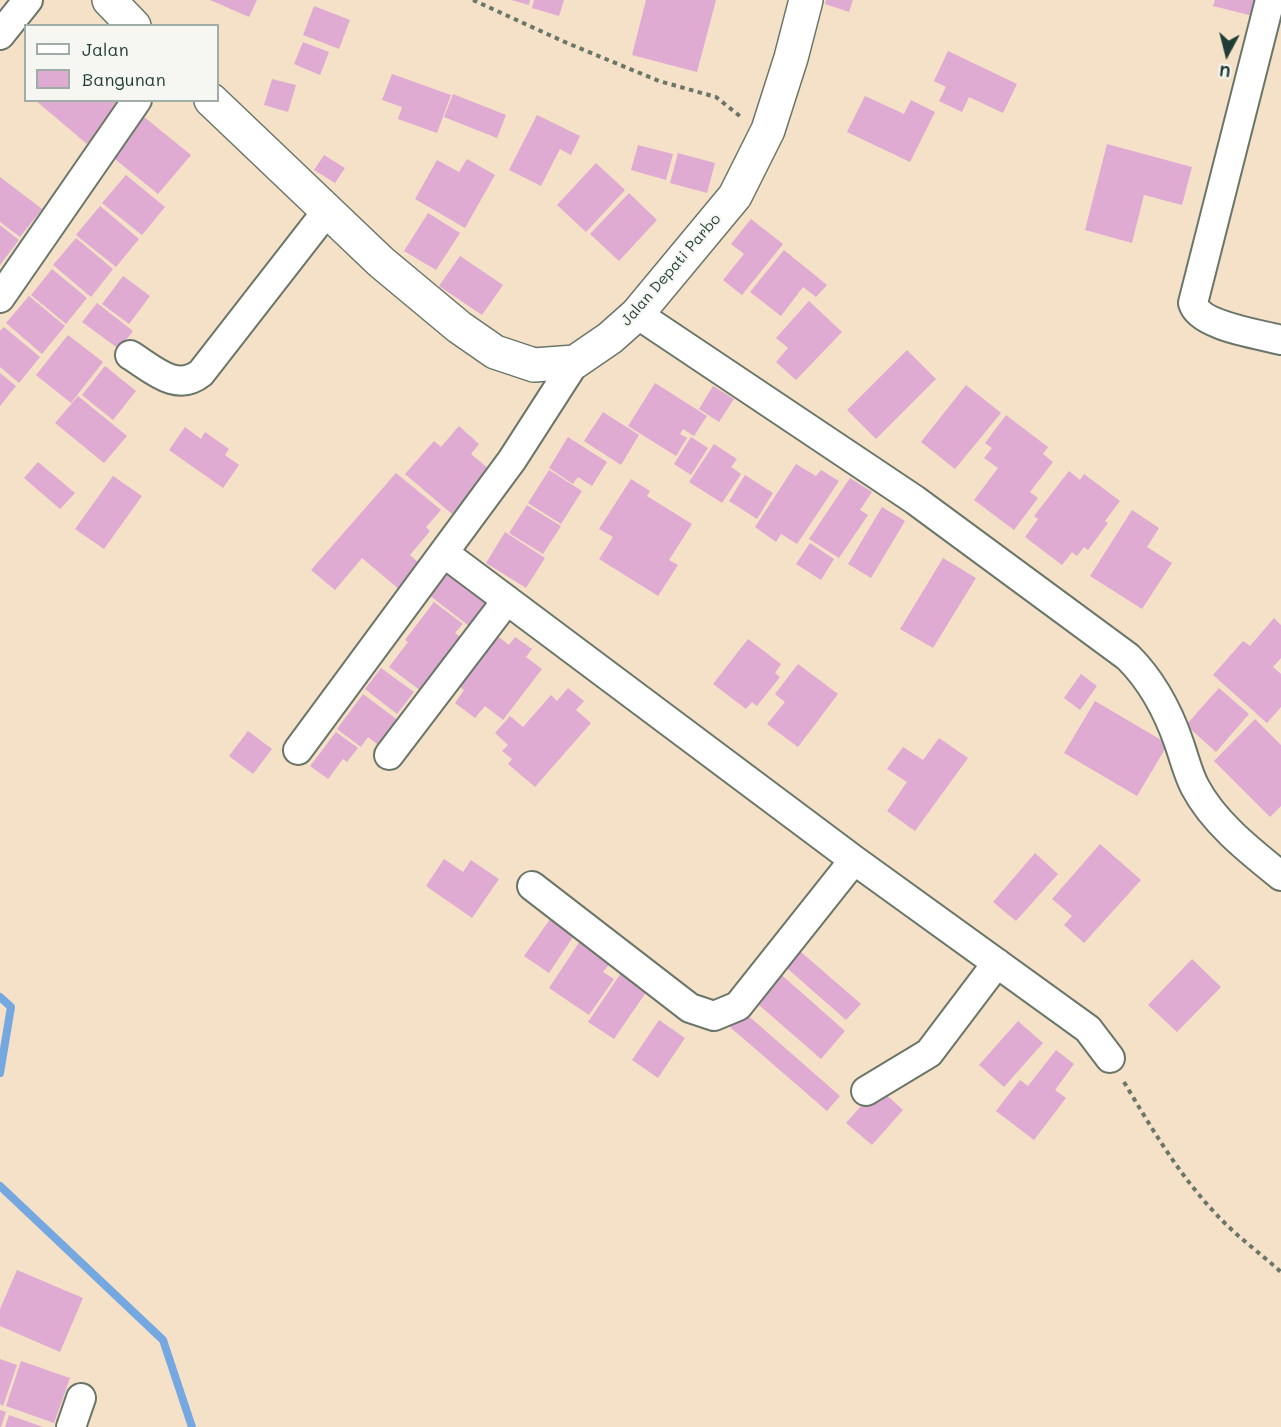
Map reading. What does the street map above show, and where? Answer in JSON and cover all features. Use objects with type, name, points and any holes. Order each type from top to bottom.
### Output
[{"type":"street","points":[[0,35],[28,0]]},
{"type":"street","points":[[109,0],[132,24]]},
{"type":"street","name":"Jalan Depati Parbo","points":[[575,362],[637,314],[735,196],[764,137],[791,58],[806,0]]},
{"type":"street","points":[[1270,0],[1193,303],[1198,313],[1212,322],[1281,340]]},
{"type":"street","points":[[0,298],[136,102]]},
{"type":"street","points":[[213,102],[381,262],[459,327],[495,352],[534,365],[575,362]]},
{"type":"street","points":[[130,355],[167,378],[181,382],[194,379],[327,211]]},
{"type":"street","points":[[637,314],[915,500],[1128,657],[1147,676],[1175,730],[1195,787],[1236,841],[1281,876]]},
{"type":"street","points":[[298,750],[512,460],[575,362]]},
{"type":"street","points":[[444,553],[854,860],[1088,1029],[1110,1058]]},
{"type":"street","points":[[389,755],[507,600]]},
{"type":"street","points":[[532,885],[690,1008],[714,1016],[738,1006],[854,860]]},
{"type":"street","points":[[866,1091],[929,1053],[997,963]]},
{"type":"street","points":[[71,1427],[81,1398]]},
{"type":"path","points":[[474,0],[648,77],[716,97],[764,137]]},
{"type":"path","points":[[1110,1058],[1160,1143],[1188,1181],[1217,1216],[1281,1272]]},
{"type":"building","points":[[210,0],[257,0],[249,17]]},
{"type":"building","points":[[511,0],[530,0],[529,5]]},
{"type":"building","points":[[534,0],[564,0],[559,16],[532,8]]},
{"type":"building","points":[[646,0],[716,0],[697,72],[632,55]]},
{"type":"building","points":[[826,0],[853,0],[849,12],[825,4]]},
{"type":"building","points":[[1215,0],[1257,0],[1253,16],[1213,6]]},
{"type":"building","points":[[314,6],[350,20],[339,49],[303,35]]},
{"type":"building","points":[[303,42],[329,52],[320,75],[294,64]]},
{"type":"building","points":[[948,51],[1017,84],[1003,113],[969,97],[962,112],[939,101],[946,87],[934,81]]},
{"type":"building","points":[[392,74],[451,95],[437,133],[398,119],[402,107],[382,100]]},
{"type":"building","points":[[272,79],[296,85],[288,112],[264,105]]},
{"type":"building","points":[[453,94],[506,115],[497,138],[444,117]]},
{"type":"building","points":[[865,96],[904,114],[911,100],[935,112],[910,162],[847,132]]},
{"type":"building","points":[[37,102],[122,102],[87,144]]},
{"type":"building","points":[[138,112],[191,155],[158,194],[105,151]]},
{"type":"building","points":[[537,115],[580,136],[571,155],[560,149],[541,186],[509,170]]},
{"type":"building","points":[[1107,144],[1192,167],[1182,205],[1144,195],[1132,243],[1085,230]]},
{"type":"building","points":[[638,145],[673,154],[666,180],[631,170]]},
{"type":"building","points":[[678,153],[715,163],[707,193],[670,183]]},
{"type":"building","points":[[324,155],[345,168],[335,183],[314,170]]},
{"type":"building","points":[[467,159],[495,175],[465,228],[415,199],[437,160],[459,172]]},
{"type":"building","points":[[596,163],[625,190],[586,232],[557,205]]},
{"type":"building","points":[[126,175],[165,207],[142,235],[102,203]]},
{"type":"building","points":[[0,177],[42,209],[20,237],[0,222]]},
{"type":"building","points":[[629,193],[657,220],[619,261],[590,234]]},
{"type":"building","points":[[100,206],[139,239],[116,267],[76,235]]},
{"type":"building","points":[[428,213],[460,233],[436,270],[404,251]]},
{"type":"building","points":[[751,219],[783,244],[742,295],[723,280],[744,254],[731,244]]},
{"type":"building","points":[[0,225],[19,240],[0,265]]},
{"type":"building","points":[[76,238],[113,269],[91,297],[53,265]]},
{"type":"building","points":[[784,250],[827,285],[816,297],[803,287],[781,316],[750,292]]},
{"type":"building","points":[[460,256],[503,285],[482,315],[439,286]]},
{"type":"building","points":[[52,269],[87,298],[66,324],[31,295]]},
{"type":"building","points":[[123,276],[150,296],[129,324],[102,304]]},
{"type":"building","points":[[29,296],[65,326],[42,354],[6,323]]},
{"type":"building","points":[[809,301],[842,332],[796,380],[776,362],[788,348],[776,338]]},
{"type":"building","points":[[97,303],[133,331],[119,349],[82,322]]},
{"type":"building","points":[[4,327],[40,357],[19,383],[0,367],[0,331]]},
{"type":"building","points":[[68,335],[103,362],[71,403],[36,375]]},
{"type":"building","points":[[907,350],[936,379],[876,439],[847,410]]},
{"type":"building","points":[[105,366],[136,391],[113,420],[82,395]]},
{"type":"building","points":[[0,373],[16,386],[0,406]]},
{"type":"building","points":[[655,383],[707,416],[694,436],[683,429],[680,434],[687,438],[676,456],[628,426]]},
{"type":"building","points":[[966,385],[1001,413],[955,469],[921,442]]},
{"type":"building","points":[[713,386],[734,399],[719,422],[699,409]]},
{"type":"building","points":[[78,396],[127,436],[104,463],[55,423]]},
{"type":"building","points":[[603,412],[639,435],[621,465],[584,441]]},
{"type":"building","points":[[1006,415],[1048,447],[1043,454],[1053,462],[1030,492],[1038,498],[1014,530],[974,500],[998,468],[984,458],[992,448],[985,443]]},
{"type":"building","points":[[459,426],[479,444],[471,454],[490,470],[452,514],[405,474],[434,441],[441,447]]},
{"type":"building","points":[[185,427],[201,439],[205,432],[229,449],[225,455],[239,465],[223,488],[169,450]]},
{"type":"building","points":[[568,437],[607,462],[592,486],[578,477],[573,484],[549,468]]},
{"type":"building","points":[[691,437],[708,448],[691,475],[674,464]]},
{"type":"building","points":[[714,444],[737,459],[731,467],[741,474],[722,503],[689,482]]},
{"type":"building","points":[[38,462],[75,493],[60,509],[24,478]]},
{"type":"building","points":[[796,464],[816,476],[821,470],[839,481],[797,544],[781,534],[776,542],[755,527]]},
{"type":"building","points":[[549,470],[582,491],[561,524],[528,503]]},
{"type":"building","points":[[1069,471],[1080,480],[1084,474],[1120,501],[1105,521],[1108,523],[1088,550],[1084,547],[1077,556],[1072,552],[1062,565],[1025,537],[1038,519],[1034,516]]},
{"type":"building","points":[[396,473],[441,510],[426,527],[430,531],[410,555],[421,565],[400,590],[362,558],[335,590],[311,570]]},
{"type":"building","points":[[745,475],[773,493],[757,519],[729,501]]},
{"type":"building","points":[[113,476],[142,496],[104,549],[75,529]]},
{"type":"building","points":[[850,478],[872,492],[860,510],[868,515],[839,558],[809,539]]},
{"type":"building","points":[[631,479],[650,491],[647,496],[692,524],[669,560],[678,565],[658,596],[599,559],[613,537],[599,529]]},
{"type":"building","points":[[527,505],[561,526],[543,554],[509,533]]},
{"type":"building","points":[[882,507],[905,521],[871,578],[848,564]]},
{"type":"building","points":[[1132,510],[1159,528],[1147,547],[1172,563],[1142,609],[1090,576]]},
{"type":"building","points":[[505,532],[545,558],[526,588],[486,563]]},
{"type":"building","points":[[810,543],[834,559],[821,580],[796,564]]},
{"type":"building","points":[[943,558],[976,578],[933,648],[900,629]]},
{"type":"building","points":[[452,565],[496,599],[473,629],[429,595]]},
{"type":"building","points":[[434,602],[463,624],[455,633],[469,643],[429,697],[389,667],[408,642],[405,640]]},
{"type":"building","points":[[1274,618],[1281,625],[1281,658],[1273,667],[1281,674],[1281,707],[1267,723],[1213,675],[1243,641],[1250,646]]},
{"type":"building","points":[[491,631],[509,645],[515,637],[532,649],[526,657],[542,669],[503,720],[485,706],[475,718],[455,703],[464,690],[453,681]]},
{"type":"building","points":[[748,639],[781,664],[775,673],[780,677],[757,706],[752,702],[746,709],[713,684]]},
{"type":"building","points":[[798,664],[838,694],[798,747],[767,724],[785,702],[775,694]]},
{"type":"building","points":[[381,668],[414,692],[397,714],[365,689]]},
{"type":"building","points":[[1081,674],[1097,686],[1080,710],[1064,698]]},
{"type":"building","points":[[568,688],[584,701],[576,710],[591,723],[535,787],[508,764],[512,759],[502,751],[508,745],[495,733],[510,716],[523,727],[551,695],[557,701]]},
{"type":"building","points":[[1219,688],[1249,714],[1216,752],[1186,725]]},
{"type":"building","points":[[363,694],[403,724],[383,749],[368,737],[361,747],[337,729]]},
{"type":"building","points":[[1095,701],[1168,744],[1137,796],[1064,753]]},
{"type":"building","points":[[1255,719],[1281,745],[1281,806],[1270,817],[1214,761]]},
{"type":"building","points":[[248,731],[272,749],[253,774],[229,756]]},
{"type":"building","points":[[336,732],[358,748],[347,762],[343,759],[328,779],[310,766]]},
{"type":"building","points":[[939,738],[968,758],[915,831],[887,811],[907,782],[887,769],[903,747],[923,760]]},
{"type":"building","points":[[1100,844],[1141,880],[1084,943],[1064,925],[1072,916],[1052,899]]},
{"type":"building","points":[[1035,853],[1058,874],[1016,921],[993,902]]},
{"type":"building","points":[[444,859],[463,872],[471,860],[499,879],[472,918],[426,886]]},
{"type":"building","points":[[553,915],[577,931],[549,973],[524,956]]},
{"type":"building","points":[[580,941],[611,962],[603,972],[614,979],[589,1015],[549,988]]},
{"type":"building","points":[[794,946],[861,1004],[846,1020],[780,962]]},
{"type":"building","points":[[1192,959],[1221,987],[1177,1032],[1148,1005]]},
{"type":"building","points":[[623,970],[649,988],[614,1039],[588,1022]]},
{"type":"building","points":[[776,970],[845,1031],[821,1059],[751,998]]},
{"type":"building","points":[[744,1012],[840,1096],[827,1111],[730,1027]]},
{"type":"building","points":[[659,1020],[685,1038],[658,1078],[632,1060]]},
{"type":"building","points":[[1018,1021],[1043,1043],[1004,1087],[979,1065]]},
{"type":"building","points":[[1056,1050],[1074,1064],[1055,1090],[1066,1098],[1034,1140],[996,1111],[1020,1080],[1028,1086]]},
{"type":"building","points":[[878,1087],[903,1110],[872,1145],[846,1123]]},
{"type":"building","points":[[17,1270],[83,1298],[60,1352],[0,1326],[0,1309]]},
{"type":"building","points":[[0,1359],[17,1365],[3,1406],[0,1404]]},
{"type":"building","points":[[21,1361],[70,1378],[54,1423],[6,1406]]},
{"type":"building","points":[[0,1410],[6,1412],[1,1427],[0,1427]]},
{"type":"building","points":[[9,1415],[43,1427],[5,1427]]},
{"type":"waterway","points":[[0,997],[11,1007],[0,1073]]},
{"type":"waterway","points":[[0,1186],[163,1340],[192,1427]]}]
